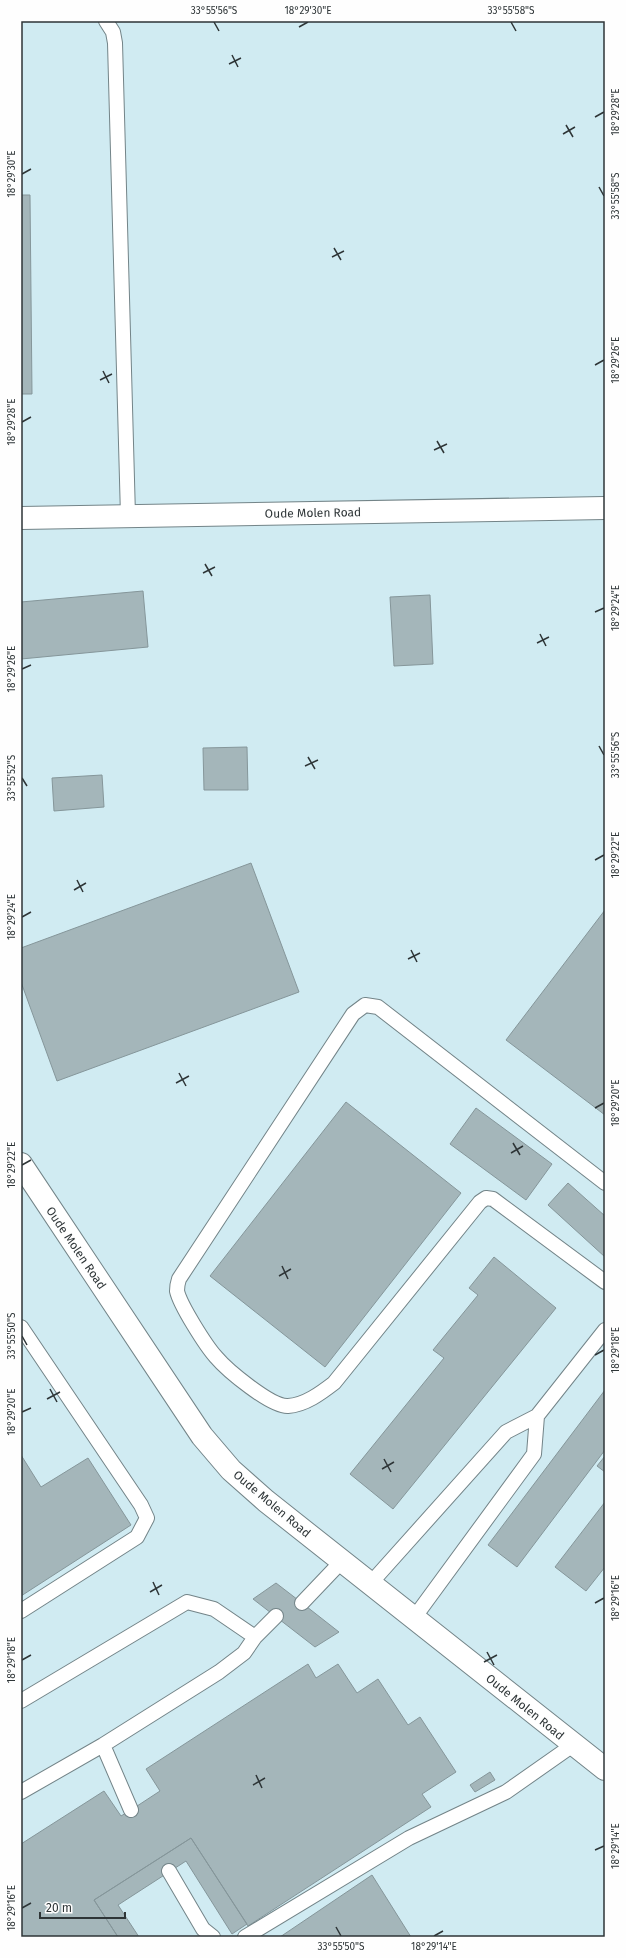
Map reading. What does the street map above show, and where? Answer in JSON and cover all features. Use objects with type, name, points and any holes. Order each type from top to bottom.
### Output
[{"type":"street","name":"Oude Molen Road","points":[[21,518],[605,508]]},
{"type":"street","name":"Oude Molen Road","points":[[21,1164],[27,1187],[202,1436],[231,1470],[266,1501],[605,1769]]},
{"type":"lane","points":[[106,21],[113,32],[115,43],[128,516]]},
{"type":"lane","points":[[605,1183],[378,1008],[365,1005],[353,1014],[179,1279],[177,1290],[182,1303],[208,1346],[226,1368],[273,1403],[287,1406],[302,1403],[321,1393],[334,1383],[480,1202],[486,1198],[493,1199],[605,1282]]},
{"type":"lane","points":[[21,1327],[141,1505],[147,1518],[137,1537],[21,1611]]},
{"type":"lane","points":[[370,1584],[506,1432],[537,1416],[605,1330]]},
{"type":"lane","points":[[414,1618],[534,1454],[537,1416]]},
{"type":"lane","points":[[302,1603],[342,1561]]},
{"type":"lane","points":[[21,1701],[186,1602],[214,1609],[255,1637]]},
{"type":"lane","points":[[21,1792],[103,1745],[219,1672],[244,1653],[255,1637],[276,1616]]},
{"type":"lane","points":[[103,1745],[131,1810]]},
{"type":"lane","points":[[245,1937],[409,1838],[506,1792],[573,1745]]},
{"type":"lane","points":[[169,1871],[203,1929],[212,1937]]},
{"type":"shaded area","points":[[21,21],[605,21],[605,1937],[21,1937]]},
{"type":"building","points":[[21,195],[30,195],[32,394],[21,394]]},
{"type":"building","points":[[143,591],[148,647],[21,659],[21,602]]},
{"type":"building","points":[[430,595],[433,664],[394,666],[390,597]]},
{"type":"building","points":[[247,747],[248,790],[204,790],[203,748]]},
{"type":"building","points":[[102,775],[104,807],[54,811],[52,778]]},
{"type":"building","points":[[251,863],[299,992],[57,1081],[21,982],[21,948]]},
{"type":"building","points":[[605,910],[605,1115],[506,1040]]},
{"type":"building","points":[[346,1102],[461,1193],[325,1367],[210,1276]]},
{"type":"building","points":[[476,1108],[552,1164],[526,1200],[450,1144]]},
{"type":"building","points":[[568,1183],[605,1216],[605,1257],[548,1205]]},
{"type":"building","points":[[494,1257],[556,1308],[393,1509],[350,1474],[444,1358],[433,1350],[478,1295],[469,1288]]},
{"type":"building","points":[[605,1390],[605,1450],[517,1567],[488,1545]]},
{"type":"building","points":[[21,1455],[41,1487],[88,1458],[131,1525],[21,1596]]},
{"type":"building","points":[[605,1456],[605,1472],[597,1466]]},
{"type":"building","points":[[605,1502],[605,1567],[586,1591],[555,1567]]},
{"type":"building","points":[[276,1583],[339,1632],[315,1647],[253,1599]]},
{"type":"building","points":[[308,1664],[316,1678],[338,1664],[357,1693],[378,1679],[408,1725],[420,1717],[456,1772],[422,1794],[431,1807],[248,1926],[191,1838],[94,1900],[118,1937],[21,1937],[21,1844],[104,1791],[121,1816],[131,1810],[160,1791],[146,1769]]},
{"type":"building","points":[[490,1772],[495,1780],[475,1792],[470,1785]]},
{"type":"building","points":[[191,1838],[247,1924],[232,1934],[186,1861],[118,1905],[139,1937],[118,1937],[94,1900]]},
{"type":"building","points":[[372,1875],[411,1937],[280,1937]]}]
